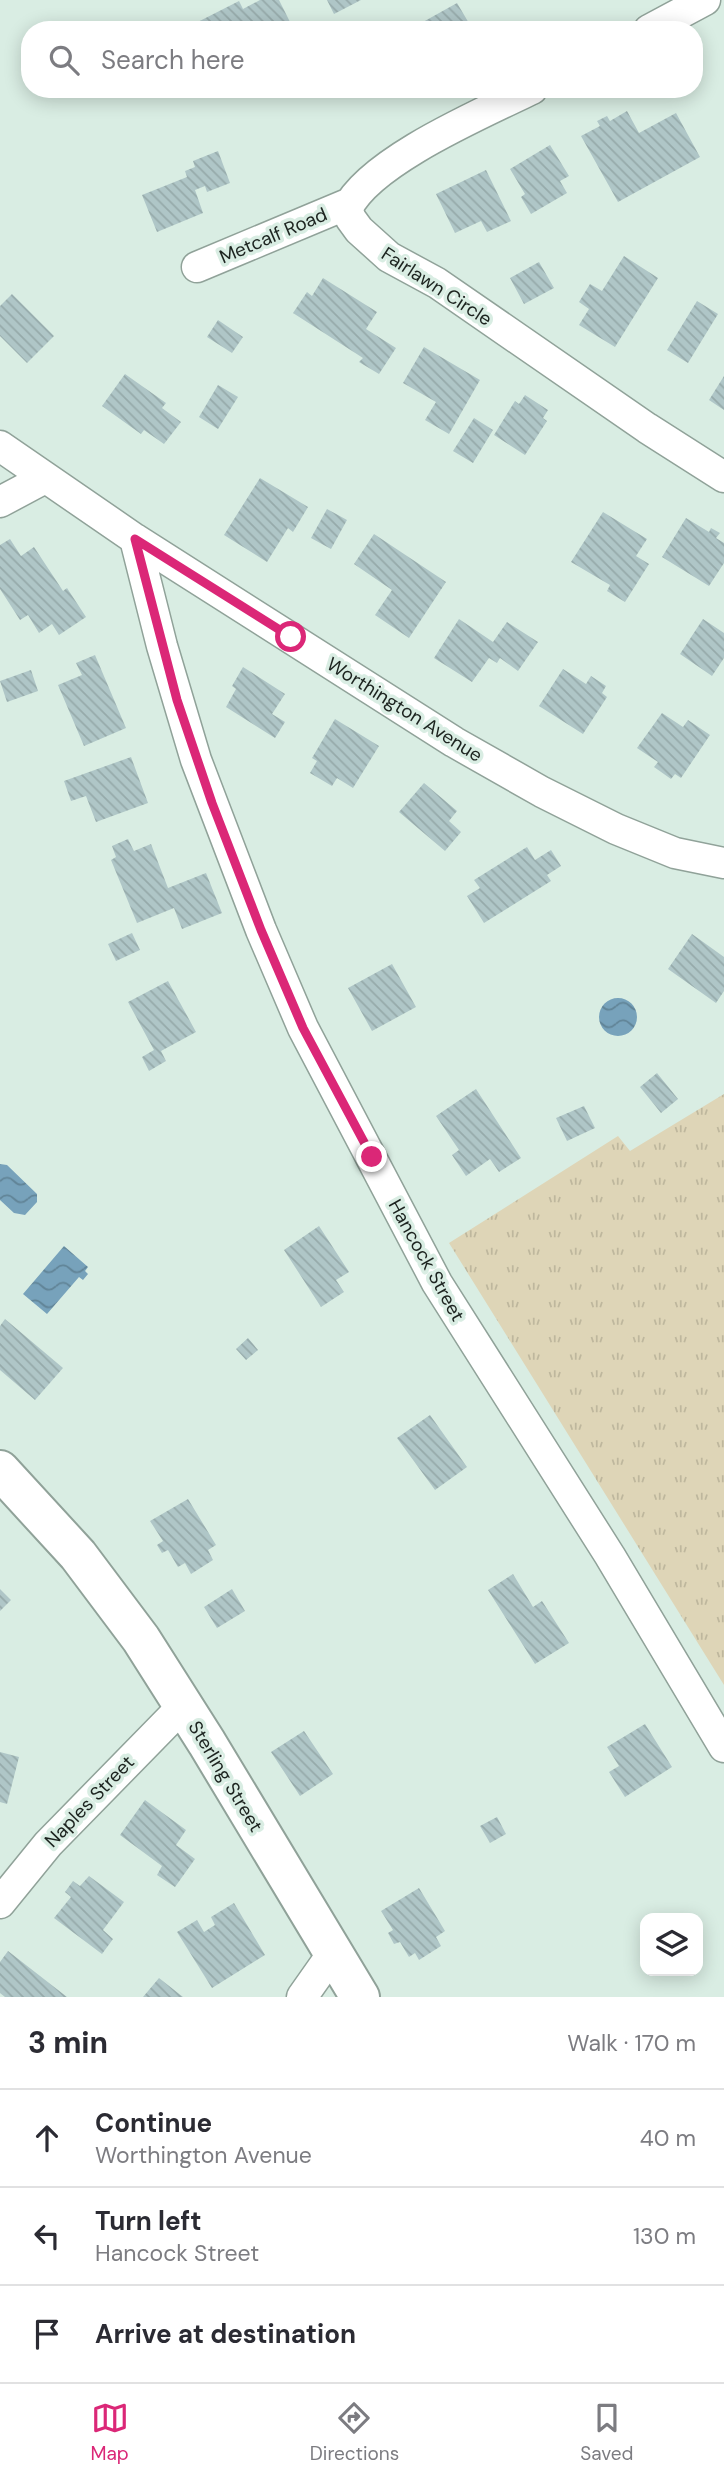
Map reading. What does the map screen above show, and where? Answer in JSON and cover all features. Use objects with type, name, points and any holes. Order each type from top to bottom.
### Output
[{"type":"street","points":[[666,21],[705,0]]},
{"type":"street","points":[[350,203],[372,178],[398,158],[515,98]]},
{"type":"street","name":"Metcalf Road","points":[[197,267],[350,203]]},
{"type":"street","name":"Fairlawn Circle","points":[[350,203],[347,209],[351,219],[368,240],[388,257],[437,283],[614,406],[724,477]]},
{"type":"street","name":"Worthington Avenue","points":[[0,446],[135,539],[454,742],[542,792],[616,829],[675,853],[724,863]]},
{"type":"street","points":[[0,502],[45,478]]},
{"type":"street","name":"Hancock Street","points":[[135,539],[162,646],[197,760],[261,930],[303,1028],[437,1283],[610,1556],[724,1747]]},
{"type":"street","name":"Sterling Street","points":[[0,1470],[83,1561],[119,1607],[184,1705],[360,1997]]},
{"type":"street","name":"Naples Street","points":[[0,1903],[48,1843],[184,1705]]},
{"type":"street","points":[[302,1997],[333,1954]]},
{"type":"green space","points":[[724,1094],[724,1685],[449,1243],[618,1136],[630,1151]]},
{"type":"water","points":[[618,998],[631,1004],[637,1017],[631,1030],[618,1036],[605,1030],[599,1017],[605,1004]]},
{"type":"water","points":[[0,1164],[7,1165],[37,1194],[37,1202],[25,1215],[14,1213],[0,1200]]},
{"type":"water","points":[[64,1246],[88,1267],[85,1271],[88,1274],[83,1280],[79,1277],[47,1314],[23,1294]]},
{"type":"building","points":[[260,0],[279,0],[290,21],[200,21],[239,1],[243,9]]},
{"type":"building","points":[[327,0],[361,0],[334,14]]},
{"type":"building","points":[[457,3],[468,21],[425,21]]},
{"type":"building","points":[[627,111],[639,133],[676,113],[700,157],[618,202],[581,136],[600,126],[597,121],[607,116],[610,121]]},
{"type":"building","points":[[550,145],[569,176],[560,181],[567,193],[531,214],[521,197],[525,194],[510,169]]},
{"type":"building","points":[[218,151],[230,183],[207,192],[205,186],[195,190],[203,213],[157,232],[142,195],[187,177],[185,171],[195,167],[193,161]]},
{"type":"building","points":[[486,170],[511,221],[487,232],[481,221],[455,233],[436,194]]},
{"type":"building","points":[[624,256],[658,278],[615,347],[579,325],[589,309],[579,302],[590,284],[602,291]]},
{"type":"building","points":[[539,262],[554,288],[524,304],[510,278]]},
{"type":"building","points":[[323,278],[377,312],[366,329],[396,348],[379,374],[359,362],[363,358],[293,313],[307,292],[312,296]]},
{"type":"building","points":[[12,294],[54,336],[27,363],[0,336],[0,306]]},
{"type":"building","points":[[697,301],[718,314],[688,363],[667,350]]},
{"type":"building","points":[[218,320],[243,337],[232,353],[207,337]]},
{"type":"building","points":[[424,347],[480,380],[449,434],[425,420],[436,402],[403,383]]},
{"type":"building","points":[[125,374],[166,403],[162,408],[181,422],[164,444],[144,430],[141,434],[102,406]]},
{"type":"building","points":[[724,376],[724,410],[709,400]]},
{"type":"building","points":[[218,385],[238,397],[218,429],[199,417]]},
{"type":"building","points":[[525,395],[548,410],[543,418],[547,421],[525,455],[494,435],[515,401],[519,404]]},
{"type":"building","points":[[474,418],[493,430],[473,463],[453,451]]},
{"type":"building","points":[[260,478],[308,507],[293,532],[288,528],[267,562],[224,535]]},
{"type":"building","points":[[327,509],[347,520],[331,549],[311,538]]},
{"type":"building","points":[[603,512],[647,539],[636,556],[649,564],[625,602],[607,591],[610,585],[571,562]]},
{"type":"building","points":[[686,518],[709,532],[711,528],[720,533],[716,538],[724,543],[724,563],[709,586],[662,557]]},
{"type":"building","points":[[374,534],[446,582],[409,638],[375,615],[392,590],[354,564]]},
{"type":"building","points":[[10,539],[21,556],[34,547],[63,591],[67,588],[86,617],[59,635],[52,624],[39,633],[28,615],[20,620],[0,589],[0,545]]},
{"type":"building","points":[[459,619],[493,642],[507,622],[538,642],[518,671],[500,658],[497,663],[489,658],[472,682],[434,658]]},
{"type":"building","points":[[703,619],[724,633],[724,658],[712,676],[680,654]]},
{"type":"building","points":[[95,655],[126,728],[84,746],[58,685],[82,675],[76,663]]},
{"type":"building","points":[[243,667],[285,694],[272,714],[285,722],[275,738],[226,707],[236,689],[232,686]]},
{"type":"building","points":[[563,669],[586,684],[591,676],[606,686],[602,693],[607,697],[583,734],[539,706]]},
{"type":"building","points":[[31,670],[38,691],[7,702],[0,681]]},
{"type":"building","points":[[662,713],[683,727],[688,720],[710,735],[681,778],[675,774],[671,779],[654,767],[658,762],[637,748]]},
{"type":"building","points":[[335,719],[379,746],[353,788],[337,778],[332,786],[310,773],[317,761],[312,758]]},
{"type":"building","points":[[131,757],[148,803],[96,822],[86,796],[71,801],[64,781]]},
{"type":"building","points":[[424,783],[457,811],[449,821],[461,832],[445,851],[399,812]]},
{"type":"building","points":[[128,839],[134,851],[151,844],[168,888],[206,873],[222,913],[182,929],[174,908],[137,923],[111,860],[116,857],[112,846]]},
{"type":"building","points":[[527,847],[535,860],[551,850],[561,866],[547,875],[551,881],[484,923],[467,896],[480,888],[474,880]]},
{"type":"building","points":[[132,933],[140,950],[116,961],[108,944]]},
{"type":"building","points":[[692,934],[724,957],[724,991],[716,1003],[668,969]]},
{"type":"building","points":[[392,964],[416,1007],[372,1031],[348,988]]},
{"type":"building","points":[[168,981],[196,1032],[161,1051],[166,1061],[149,1071],[142,1057],[154,1050],[128,1002]]},
{"type":"building","points":[[657,1073],[678,1099],[661,1113],[640,1087]]},
{"type":"building","points":[[476,1089],[521,1158],[499,1172],[490,1159],[466,1176],[452,1155],[459,1150],[436,1116]]},
{"type":"building","points":[[584,1106],[595,1128],[567,1141],[556,1118]]},
{"type":"building","points":[[319,1226],[349,1272],[336,1280],[344,1292],[321,1307],[284,1250]]},
{"type":"building","points":[[5,1319],[63,1368],[35,1400],[0,1370],[0,1326]]},
{"type":"building","points":[[248,1338],[258,1350],[246,1360],[236,1349]]},
{"type":"building","points":[[430,1415],[467,1467],[435,1490],[397,1438]]},
{"type":"building","points":[[188,1499],[216,1545],[208,1550],[213,1560],[191,1574],[185,1563],[178,1567],[168,1550],[162,1553],[157,1545],[163,1541],[150,1521]]},
{"type":"building","points":[[513,1574],[533,1607],[542,1601],[569,1643],[535,1664],[488,1590]]},
{"type":"building","points":[[0,1589],[11,1600],[0,1611]]},
{"type":"building","points":[[232,1589],[245,1611],[217,1628],[204,1607]]},
{"type":"building","points":[[645,1724],[672,1767],[625,1797],[609,1772],[619,1766],[607,1747]]},
{"type":"building","points":[[304,1731],[333,1774],[300,1796],[271,1752]]},
{"type":"building","points":[[0,1752],[19,1757],[7,1804],[0,1802]]},
{"type":"building","points":[[145,1800],[186,1830],[176,1845],[195,1859],[175,1887],[157,1875],[162,1866],[120,1835]]},
{"type":"building","points":[[497,1817],[506,1834],[490,1843],[480,1826]]},
{"type":"building","points":[[89,1876],[124,1902],[103,1930],[113,1939],[102,1954],[54,1918],[71,1897],[65,1892],[73,1881],[80,1886]]},
{"type":"building","points":[[419,1888],[445,1931],[436,1937],[441,1946],[419,1960],[415,1953],[409,1957],[400,1942],[394,1944],[388,1933],[393,1930],[381,1911]]},
{"type":"building","points":[[234,1903],[265,1955],[212,1988],[177,1932],[197,1920],[204,1932],[215,1925],[211,1917]]},
{"type":"building","points":[[8,1951],[67,1997],[5,1997],[0,1993],[0,1962]]},
{"type":"building","points":[[159,1978],[183,1997],[143,1997]]},
{"type":"route","points":[[291,637],[135,539],[177,700],[212,803],[261,930],[303,1028],[372,1157]]}]
